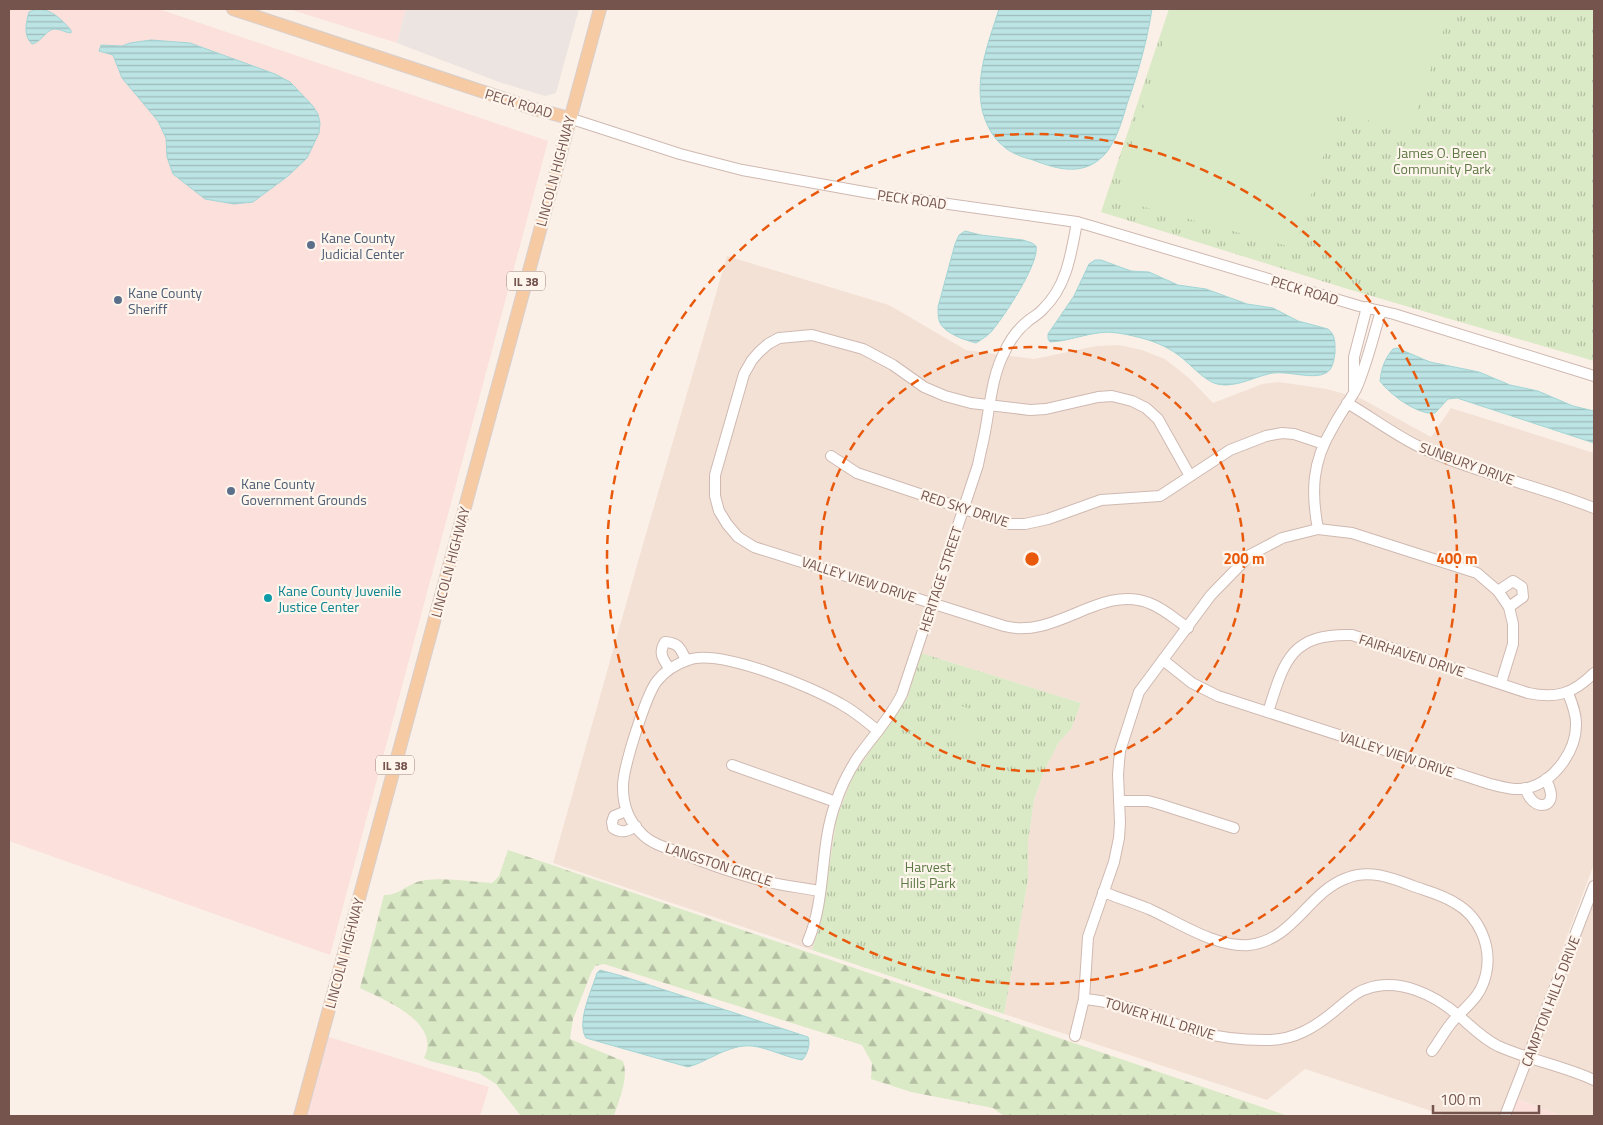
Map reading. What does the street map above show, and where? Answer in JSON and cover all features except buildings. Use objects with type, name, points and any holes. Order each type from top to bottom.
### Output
[{"type":"main road","name":"PECK ROAD","points":[[233,9],[535,109],[569,118]]},
{"type":"main road","name":"LINCOLN HIGHWAY","points":[[300,1116],[600,9]]},
{"type":"street","name":"PECK ROAD","points":[[569,118],[680,154],[742,170],[870,194],[1078,222],[1594,376]]},
{"type":"street","name":"HERITAGE STREET","points":[[808,941],[815,923],[829,828],[836,802],[852,766],[894,709],[902,694],[978,465],[997,369],[1014,335],[1056,294],[1070,263],[1078,222]]},
{"type":"street","points":[[1354,392],[1354,357],[1367,307]]},
{"type":"street","points":[[1318,529],[1314,509],[1313,479],[1324,444],[1354,392],[1363,372],[1381,311]]},
{"type":"street","name":"VALLEY VIEW DRIVE","points":[[1188,628],[1155,605],[1130,599],[1111,601],[1049,624],[1024,629],[1004,626],[754,546],[738,537],[727,524],[719,511],[714,485],[731,415],[744,374],[752,360],[768,344],[779,338],[812,335],[863,349],[879,356],[924,387],[945,396],[971,403],[1046,410],[1098,397],[1112,396],[1132,401],[1146,408],[1158,419],[1190,476]]},
{"type":"street","name":"SUNBURY DRIVE","points":[[1347,403],[1418,446],[1460,463],[1594,508]]},
{"type":"street","name":"RED SKY DRIVE","points":[[831,456],[857,473],[1009,524],[1025,524],[1048,519],[1101,500],[1160,496],[1230,450],[1266,436],[1282,433],[1294,434],[1324,444]]},
{"type":"street","points":[[1075,1036],[1084,999],[1088,937],[1118,846],[1120,832],[1119,762],[1125,735],[1139,692],[1212,595],[1250,555],[1282,538],[1318,529],[1352,533],[1471,570],[1498,591],[1509,607],[1513,624],[1513,644],[1501,684]]},
{"type":"street","points":[[1498,591],[1513,581],[1522,587],[1523,597],[1518,603],[1509,607]]},
{"type":"street","name":"FAIRHAVEN DRIVE","points":[[1268,712],[1282,670],[1291,656],[1315,638],[1331,634],[1352,635],[1528,693],[1544,696],[1568,693]]},
{"type":"street","points":[[669,668],[661,656],[664,642],[673,642],[680,648],[686,660]]},
{"type":"street","name":"LANGSTON CIRCLE","points":[[819,891],[757,879],[654,843],[640,833],[626,811],[622,788],[626,768],[648,696],[657,681],[669,668],[686,660],[706,656],[719,658],[814,690],[843,704],[878,731]]},
{"type":"street","name":"VALLEY VIEW DRIVE","points":[[1163,660],[1192,683],[1235,702],[1490,784],[1508,788],[1525,788],[1546,779],[1559,767],[1568,754],[1576,724],[1568,693]]},
{"type":"street","points":[[1568,693],[1594,673]]},
{"type":"street","points":[[732,765],[836,802]]},
{"type":"street","points":[[1525,788],[1531,799],[1540,805],[1544,805],[1550,800],[1551,796],[1546,779]]},
{"type":"street","points":[[1120,801],[1148,801],[1234,828]]},
{"type":"street","points":[[626,811],[614,816],[613,828],[618,832],[624,832],[636,826]]},
{"type":"street","points":[[1103,892],[1148,909],[1214,939],[1249,945],[1268,940],[1280,934],[1332,885],[1354,876],[1380,875],[1454,902],[1469,913],[1481,931],[1487,952],[1486,975],[1475,998],[1449,1025],[1432,1052]]},
{"type":"street","name":"CAMPTON HILLS DRIVE","points":[[1505,1116],[1594,886]]},
{"type":"street","name":"TOWER HILL DRIVE","points":[[1084,999],[1114,1002],[1202,1033],[1224,1037],[1264,1040],[1286,1039],[1303,1033],[1324,1021],[1358,992],[1378,986],[1406,988],[1422,992],[1436,999],[1490,1041],[1529,1057],[1594,1078]]},
{"type":"shaded area","name":"Kane County Government Grounds","points":[[9,9],[159,9],[548,141],[330,955],[9,841]]},
{"type":"shaded area","points":[[289,9],[406,9],[397,43]]},
{"type":"shaded area","points":[[406,9],[579,9],[556,93],[545,96],[499,82],[397,43]]},
{"type":"shaded area","points":[[727,256],[889,305],[966,350],[1034,359],[1096,346],[1119,345],[1142,350],[1165,359],[1189,378],[1213,403],[1262,384],[1279,382],[1327,389],[1362,399],[1431,437],[1451,408],[1594,453],[1594,864],[1500,1116],[1446,1116],[1305,1069],[1267,1100],[1004,1014],[1028,880],[1028,842],[1034,800],[1045,769],[1059,742],[1071,729],[1081,703],[921,653],[908,696],[841,804],[837,817],[820,924],[812,950],[553,863]]},
{"type":"shaded area","points":[[1594,893],[1594,1116],[1562,1116],[1515,1098]]},
{"type":"shaded area","points":[[326,1036],[489,1087],[480,1116],[303,1116]]},
{"type":"shaded area","points":[[1515,1098],[1562,1116],[1508,1116]]},
{"type":"green space","name":"James O. Breen Community Park","points":[[1169,9],[1594,9],[1594,361],[1351,290],[1101,212]]},
{"type":"green space","points":[[1174,9],[1450,9],[1410,133],[1337,111],[1295,248],[1115,199]]},
{"type":"green space","name":"Harvest Hills Park","points":[[921,653],[1081,703],[1071,729],[1059,742],[1045,769],[1034,800],[1028,842],[1028,880],[1004,1014],[812,950],[820,924],[837,817],[853,776],[908,696]]},
{"type":"green space","points":[[954,704],[978,711],[974,723],[950,715]]},
{"type":"green space","points":[[949,719],[973,726],[969,738],[945,730]]},
{"type":"green space","points":[[508,850],[1288,1116],[1004,1116],[993,1108],[911,1092],[871,1079],[872,1063],[862,1045],[604,964],[595,966],[591,973],[573,1019],[570,1039],[623,1061],[625,1068],[624,1082],[614,1116],[521,1116],[496,1084],[479,1073],[424,1058],[427,1045],[425,1034],[418,1023],[396,1006],[360,988],[384,895],[393,894],[417,882],[434,879],[492,883],[499,876]]},
{"type":"water","points":[[42,9],[56,15],[71,30],[71,33],[57,29],[52,30],[46,33],[39,41],[32,44],[27,37],[26,25],[29,12]]},
{"type":"water","points":[[999,9],[1152,9],[1142,57],[1121,123],[1110,148],[1098,161],[1081,168],[1062,169],[1012,152],[998,142],[992,134],[982,109],[980,84],[987,46]]},
{"type":"water","points":[[151,40],[190,43],[275,74],[290,82],[318,114],[320,123],[319,133],[307,158],[288,176],[253,202],[234,204],[205,199],[173,174],[167,157],[166,138],[158,121],[122,78],[113,55],[99,51],[101,45],[122,46]]},
{"type":"water","points":[[965,231],[1023,240],[1036,246],[1036,254],[1027,277],[1012,303],[991,332],[976,343],[951,333],[943,327],[938,316],[938,307],[955,244],[959,235]]},
{"type":"water","points":[[1095,260],[1101,260],[1131,271],[1149,272],[1178,285],[1206,289],[1247,304],[1273,308],[1298,321],[1328,329],[1334,337],[1335,343],[1332,367],[1326,373],[1315,376],[1273,373],[1236,384],[1221,385],[1205,378],[1181,357],[1166,347],[1135,336],[1109,332],[1050,342],[1048,334],[1074,296],[1089,264]]},
{"type":"water","points":[[1397,348],[1430,362],[1479,372],[1510,385],[1538,391],[1573,406],[1594,411],[1594,443],[1457,398],[1448,399],[1435,413],[1428,413],[1413,408],[1397,398],[1380,381],[1382,368],[1390,352]]},
{"type":"water","points":[[600,970],[808,1037],[809,1046],[807,1053],[802,1060],[758,1047],[744,1046],[727,1050],[688,1067],[586,1038],[583,1031],[584,1015],[597,973]]},
{"type":"place","name":"Kane County Judicial Center","points":[[311,245]]},
{"type":"place","name":"Kane County Sheriff","points":[[118,300]]},
{"type":"place","name":"Kane County Government Grounds","points":[[231,491]]},
{"type":"place","name":"Kane County Juvenile Justice Center","points":[[268,598]]}]
